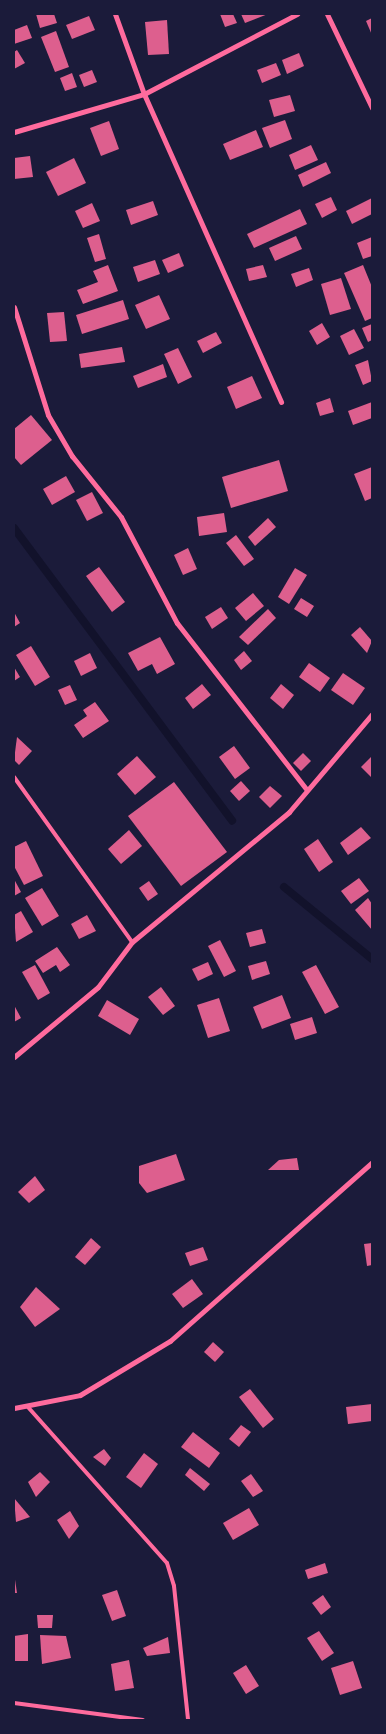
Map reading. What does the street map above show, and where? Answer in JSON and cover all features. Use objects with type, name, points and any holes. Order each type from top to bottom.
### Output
[{"type":"street","points":[[114,14],[144,94],[281,402]]},
{"type":"street","points":[[14,132],[144,94],[297,14]]},
{"type":"street","points":[[328,14],[372,108]]},
{"type":"street","points":[[14,307],[48,415],[72,456],[122,517],[176,623],[306,789]]},
{"type":"street","points":[[14,1057],[98,987],[132,942],[289,812],[306,789],[372,714]]},
{"type":"street","points":[[14,1408],[80,1394],[170,1341],[372,1162]]},
{"type":"lane","points":[[14,777],[132,942]]},
{"type":"lane","points":[[27,1406],[167,1563],[174,1586],[188,1720]]},
{"type":"lane","points":[[14,1703],[143,1720]]},
{"type":"building","points":[[36,14],[54,14],[57,23],[40,28]]},
{"type":"building","points":[[220,14],[233,14],[237,23],[225,27]]},
{"type":"building","points":[[241,14],[268,14],[245,23]]},
{"type":"building","points":[[89,16],[95,30],[72,39],[66,25]]},
{"type":"building","points":[[372,18],[372,35],[366,21]]},
{"type":"building","points":[[167,20],[169,54],[148,55],[145,22]]},
{"type":"building","points":[[27,25],[32,38],[14,44],[14,30]]},
{"type":"building","points":[[56,31],[69,67],[55,72],[41,37]]},
{"type":"building","points":[[17,50],[25,63],[14,69],[14,52]]},
{"type":"building","points":[[299,53],[304,66],[287,74],[282,60]]},
{"type":"building","points":[[276,63],[281,75],[262,83],[257,70]]},
{"type":"building","points":[[92,70],[97,82],[84,87],[79,75]]},
{"type":"building","points":[[72,73],[77,87],[65,91],[60,78]]},
{"type":"building","points":[[290,95],[295,111],[274,117],[269,100]]},
{"type":"building","points":[[285,120],[292,139],[270,148],[262,128]]},
{"type":"building","points":[[109,121],[119,149],[101,156],[90,128]]},
{"type":"building","points":[[256,130],[263,147],[230,160],[223,144]]},
{"type":"building","points":[[311,145],[318,160],[295,170],[289,155]]},
{"type":"building","points":[[30,156],[33,177],[14,179],[14,158]]},
{"type":"building","points":[[74,158],[86,183],[58,196],[46,172]]},
{"type":"building","points":[[326,162],[331,173],[303,187],[298,175]]},
{"type":"building","points":[[331,197],[337,210],[322,218],[315,204]]},
{"type":"building","points":[[372,198],[372,214],[352,224],[346,211]]},
{"type":"building","points":[[153,201],[158,215],[131,225],[126,210]]},
{"type":"building","points":[[92,203],[100,221],[83,228],[75,211]]},
{"type":"building","points":[[300,209],[307,224],[254,248],[247,234]]},
{"type":"building","points":[[99,234],[106,259],[95,262],[87,238]]},
{"type":"building","points":[[296,236],[302,249],[275,261],[269,248]]},
{"type":"building","points":[[372,237],[372,256],[363,259],[357,243]]},
{"type":"building","points":[[179,253],[184,266],[168,273],[162,260]]},
{"type":"building","points":[[155,260],[160,274],[138,282],[133,267]]},
{"type":"building","points":[[108,265],[118,291],[83,304],[77,290],[98,282],[93,271]]},
{"type":"building","points":[[263,265],[267,277],[249,281],[246,269]]},
{"type":"building","points":[[363,265],[372,287],[372,318],[365,321],[344,273]]},
{"type":"building","points":[[309,268],[313,280],[296,287],[291,274]]},
{"type":"building","points":[[341,278],[351,309],[330,315],[321,284]]},
{"type":"building","points":[[159,295],[170,319],[146,329],[135,305]]},
{"type":"building","points":[[123,300],[129,319],[82,334],[76,315]]},
{"type":"building","points":[[64,312],[67,341],[50,342],[47,313]]},
{"type":"building","points":[[322,323],[330,337],[317,345],[309,331]]},
{"type":"building","points":[[372,324],[372,340],[368,342],[362,328]]},
{"type":"building","points":[[354,329],[364,348],[349,355],[340,336]]},
{"type":"building","points":[[216,332],[222,343],[203,353],[197,341]]},
{"type":"building","points":[[122,347],[125,362],[81,368],[79,354]]},
{"type":"building","points":[[178,348],[192,377],[178,384],[164,354]]},
{"type":"building","points":[[368,360],[372,381],[363,385],[355,365]]},
{"type":"building","points":[[163,364],[167,377],[138,388],[133,376]]},
{"type":"building","points":[[252,376],[262,398],[236,409],[227,387]]},
{"type":"building","points":[[330,398],[334,412],[320,416],[316,403]]},
{"type":"building","points":[[372,402],[372,418],[353,425],[348,411]]},
{"type":"building","points":[[31,415],[52,440],[21,465],[14,457],[14,429]]},
{"type":"building","points":[[279,460],[288,491],[231,508],[222,477]]},
{"type":"building","points":[[372,467],[372,498],[365,501],[354,474]]},
{"type":"building","points":[[66,476],[75,492],[52,505],[43,489]]},
{"type":"building","points":[[92,492],[103,513],[87,521],[76,500]]},
{"type":"building","points":[[224,513],[227,532],[199,536],[197,517]]},
{"type":"building","points":[[268,518],[276,527],[255,546],[248,537]]},
{"type":"building","points":[[236,535],[254,559],[244,566],[226,543]]},
{"type":"building","points":[[188,548],[197,569],[183,575],[174,555]]},
{"type":"building","points":[[99,567],[125,602],[112,612],[86,576]]},
{"type":"building","points":[[295,568],[307,575],[289,604],[278,597]]},
{"type":"building","points":[[253,593],[264,606],[246,621],[235,608]]},
{"type":"building","points":[[301,598],[314,606],[307,617],[294,609]]},
{"type":"building","points":[[221,607],[228,618],[212,629],[205,617]]},
{"type":"building","points":[[268,609],[276,618],[248,645],[239,637]]},
{"type":"building","points":[[14,612],[20,623],[14,627]]},
{"type":"building","points":[[360,627],[372,641],[367,653],[351,635]]},
{"type":"building","points":[[160,637],[175,664],[157,674],[152,664],[138,671],[128,653]]},
{"type":"building","points":[[31,646],[50,677],[35,686],[16,655]]},
{"type":"building","points":[[244,651],[252,661],[241,670],[234,660]]},
{"type":"building","points":[[90,653],[97,668],[81,676],[74,661]]},
{"type":"building","points":[[309,663],[330,678],[320,692],[299,677]]},
{"type":"building","points":[[14,667],[20,677],[14,681]]},
{"type":"building","points":[[343,673],[365,688],[353,705],[331,690]]},
{"type":"building","points":[[202,684],[211,695],[193,709],[185,698]]},
{"type":"building","points":[[281,684],[294,695],[283,709],[270,698]]},
{"type":"building","points":[[70,685],[77,700],[65,705],[58,690]]},
{"type":"building","points":[[95,702],[109,721],[83,738],[74,725],[87,716],[83,710]]},
{"type":"building","points":[[17,737],[32,751],[19,765],[14,760]]},
{"type":"building","points":[[234,746],[250,768],[235,779],[219,757]]},
{"type":"building","points":[[303,753],[311,761],[301,771],[293,763]]},
{"type":"building","points":[[137,756],[156,777],[135,795],[117,774]]},
{"type":"building","points":[[372,756],[372,778],[361,767]]},
{"type":"building","points":[[241,781],[250,791],[239,801],[230,791]]},
{"type":"building","points":[[174,782],[227,852],[181,886],[128,816]]},
{"type":"building","points":[[270,786],[282,796],[270,808],[259,797]]},
{"type":"building","points":[[361,827],[371,838],[348,855],[340,843]]},
{"type":"building","points":[[129,830],[142,846],[121,864],[108,849]]},
{"type":"building","points":[[318,839],[333,862],[319,872],[304,849]]},
{"type":"building","points":[[26,841],[43,876],[24,885],[14,866],[14,847]]},
{"type":"building","points":[[359,878],[369,891],[351,904],[341,891]]},
{"type":"building","points":[[14,879],[21,892],[14,896]]},
{"type":"building","points":[[149,881],[158,894],[148,901],[139,888]]},
{"type":"building","points":[[42,888],[59,916],[42,926],[25,898]]},
{"type":"building","points":[[368,898],[372,904],[372,930],[355,910]]},
{"type":"building","points":[[21,911],[33,932],[16,942],[14,915]]},
{"type":"building","points":[[87,915],[96,931],[79,939],[71,924]]},
{"type":"building","points":[[262,929],[266,943],[250,947],[246,933]]},
{"type":"building","points":[[220,940],[236,971],[224,977],[208,946]]},
{"type":"building","points":[[57,947],[70,965],[60,972],[56,965],[43,973],[35,961]]},
{"type":"building","points":[[266,961],[270,974],[252,980],[248,966]]},
{"type":"building","points":[[208,962],[213,974],[198,981],[192,969]]},
{"type":"building","points":[[35,965],[50,993],[38,1000],[22,972]]},
{"type":"building","points":[[316,965],[339,1007],[325,1014],[302,972]]},
{"type":"building","points":[[161,987],[175,1006],[163,1015],[148,997]]},
{"type":"building","points":[[282,995],[291,1018],[262,1029],[253,1007]]},
{"type":"building","points":[[219,998],[230,1031],[208,1038],[197,1005]]},
{"type":"building","points":[[107,1000],[139,1019],[130,1035],[98,1016]]},
{"type":"building","points":[[14,1005],[21,1018],[14,1022]]},
{"type":"building","points":[[312,1017],[317,1033],[295,1040],[290,1024]]},
{"type":"building","points":[[176,1154],[185,1180],[147,1193],[139,1183],[139,1166]]},
{"type":"building","points":[[297,1158],[299,1170],[268,1170],[279,1160]]},
{"type":"building","points":[[35,1176],[45,1190],[29,1203],[18,1192]]},
{"type":"building","points":[[91,1238],[101,1247],[85,1265],[75,1257]]},
{"type":"building","points":[[372,1243],[372,1265],[367,1266],[364,1244]]},
{"type":"building","points":[[203,1247],[208,1260],[190,1266],[185,1253]]},
{"type":"building","points":[[192,1279],[203,1294],[183,1308],[172,1294]]},
{"type":"building","points":[[36,1287],[60,1309],[35,1327],[20,1307]]},
{"type":"building","points":[[213,1342],[224,1352],[215,1362],[204,1352]]},
{"type":"building","points":[[250,1389],[274,1419],[263,1428],[239,1397]]},
{"type":"building","points":[[372,1404],[372,1421],[348,1424],[346,1407]]},
{"type":"building","points":[[241,1425],[251,1432],[239,1447],[229,1439]]},
{"type":"building","points":[[193,1432],[220,1453],[209,1468],[181,1447]]},
{"type":"building","points":[[104,1449],[111,1458],[105,1466],[93,1457]]},
{"type":"building","points":[[144,1453],[158,1464],[141,1488],[126,1477]]},
{"type":"building","points":[[190,1468],[210,1484],[204,1491],[185,1475]]},
{"type":"building","points":[[40,1472],[50,1482],[36,1497],[28,1482]]},
{"type":"building","points":[[251,1474],[263,1491],[253,1497],[241,1481]]},
{"type":"building","points":[[14,1498],[30,1517],[16,1522]]},
{"type":"building","points":[[249,1508],[259,1525],[233,1540],[223,1523]]},
{"type":"building","points":[[70,1511],[79,1526],[69,1539],[57,1520]]},
{"type":"building","points":[[325,1563],[328,1573],[308,1579],[305,1570]]},
{"type":"building","points":[[14,1573],[17,1593],[14,1593]]},
{"type":"building","points":[[117,1590],[126,1616],[112,1621],[102,1595]]},
{"type":"building","points":[[323,1595],[331,1607],[321,1615],[312,1603]]},
{"type":"building","points":[[37,1615],[53,1615],[52,1628],[38,1628]]},
{"type":"building","points":[[319,1631],[334,1653],[322,1661],[307,1638]]},
{"type":"building","points":[[28,1634],[28,1661],[14,1661],[14,1636]]},
{"type":"building","points":[[40,1635],[66,1636],[71,1658],[42,1664]]},
{"type":"building","points":[[168,1637],[170,1653],[147,1656],[143,1648]]},
{"type":"building","points":[[129,1660],[134,1688],[115,1691],[111,1664]]},
{"type":"building","points":[[353,1661],[362,1688],[340,1695],[331,1668]]},
{"type":"building","points":[[246,1665],[259,1686],[246,1694],[233,1673]]},
{"type":"waterway","points":[[14,528],[232,821]]},
{"type":"waterway","points":[[284,887],[372,959]]}]
